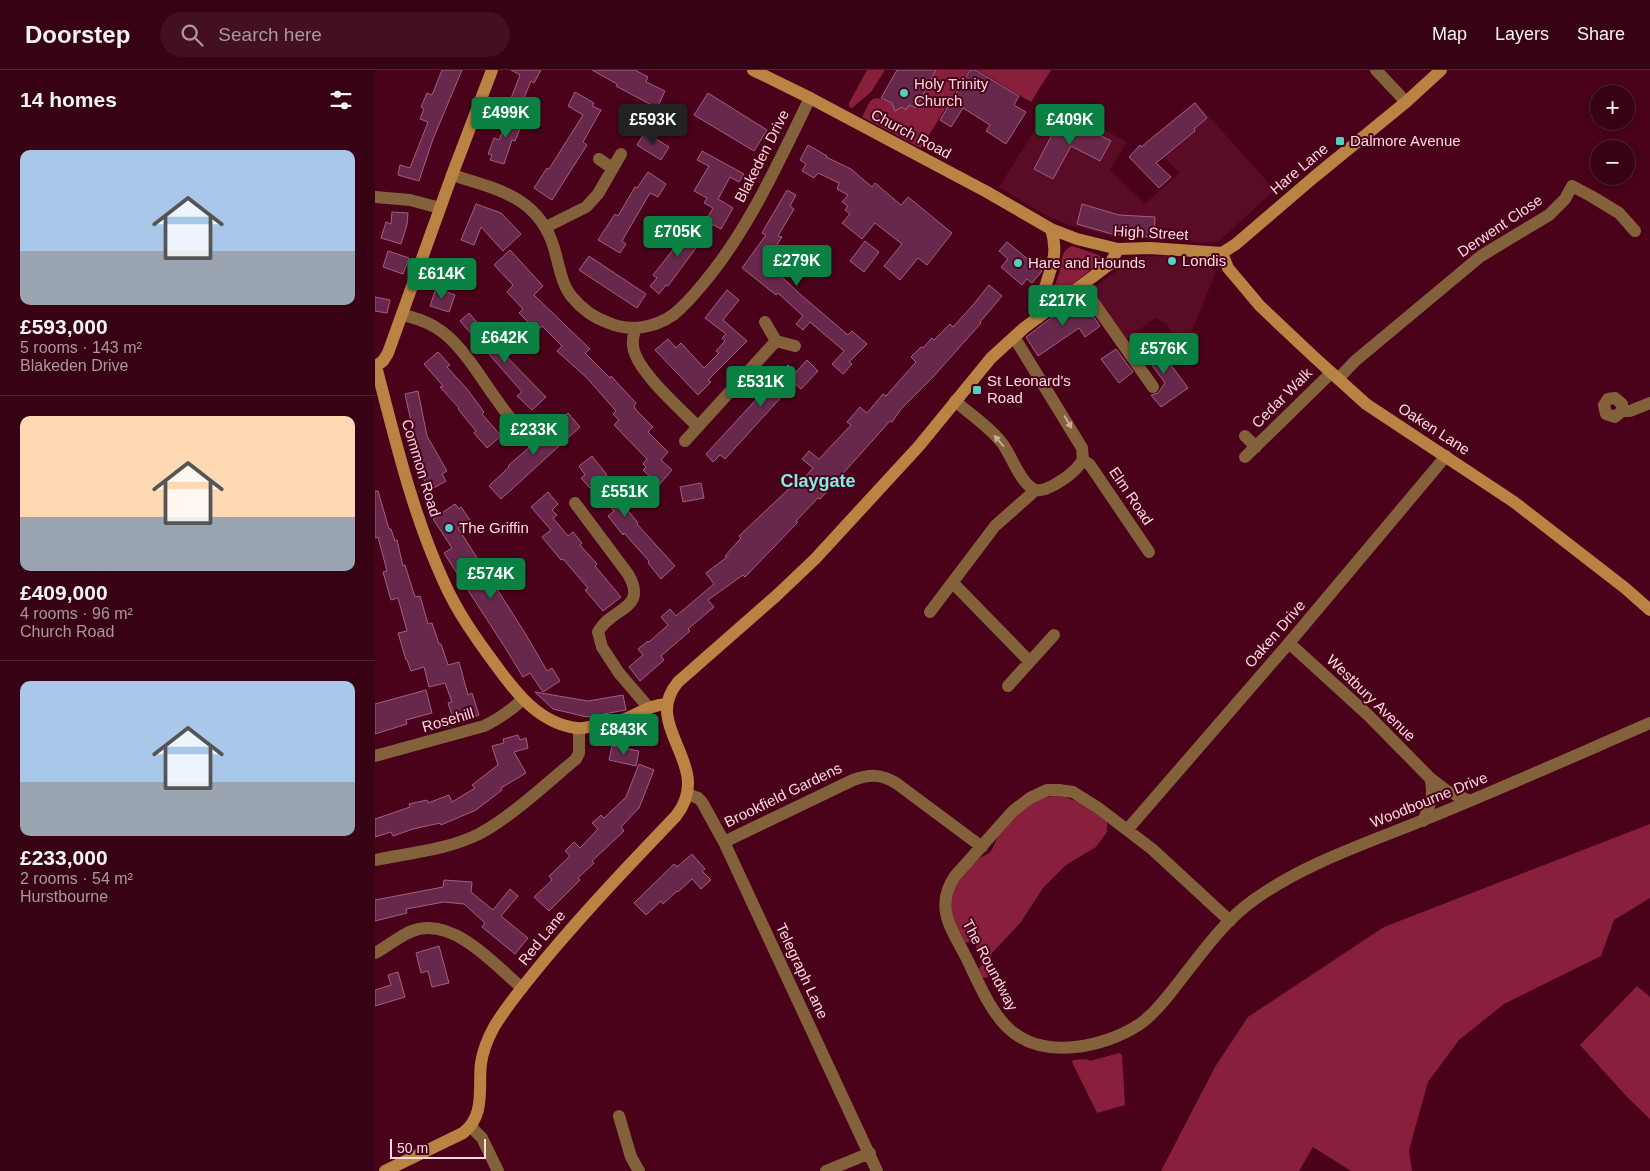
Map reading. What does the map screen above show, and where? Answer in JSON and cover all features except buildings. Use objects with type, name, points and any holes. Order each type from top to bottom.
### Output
[{"type":"street","points":[[376,364],[383,361],[388,354],[452,174],[492,70]]},
{"type":"street","name":"Church Road","points":[[753,70],[810,98],[987,192],[1051,229]]},
{"type":"street","points":[[1376,70],[1406,102]]},
{"type":"street","name":"Hare Lane","points":[[1222,253],[1236,244],[1406,102],[1441,70]]},
{"type":"street","name":"Blakeden Drive","points":[[452,174],[502,191],[520,200],[547,227],[563,282],[570,295],[583,309],[599,320],[635,329],[657,323],[672,316],[686,304],[711,275],[747,220],[810,98]]},
{"type":"street","points":[[547,227],[586,206],[598,194],[621,154]]},
{"type":"street","points":[[599,159],[613,168]]},
{"type":"street","name":"Derwent Close","points":[[1334,376],[1355,361],[1481,256],[1549,215],[1565,199],[1572,186],[1619,213],[1635,231]]},
{"type":"street","points":[[375,197],[410,200],[440,208]]},
{"type":"street","points":[[1038,318],[1044,290],[1054,263],[1054,240],[1051,229]]},
{"type":"street","name":"High Street","points":[[1051,229],[1077,239],[1118,249],[1150,248],[1222,253]]},
{"type":"street","points":[[666,704],[671,691],[678,682],[776,596],[834,540],[919,446],[991,358],[1038,318],[1110,264],[1118,249]]},
{"type":"street","name":"Oaken Lane","points":[[1222,253],[1228,268],[1260,306],[1334,376],[1367,404],[1514,502],[1625,588],[1650,610]]},
{"type":"street","points":[[1082,286],[1153,386]]},
{"type":"street","points":[[403,315],[435,327],[449,338],[523,434]]},
{"type":"street","points":[[765,322],[776,341],[795,346]]},
{"type":"street","points":[[635,329],[633,345],[636,359],[645,372],[698,427]]},
{"type":"street","name":"Elm Road","points":[[1014,337],[1073,431],[1082,448],[1083,460],[1090,465],[1101,480],[1149,552]]},
{"type":"street","points":[[685,441],[776,341]]},
{"type":"street","name":"Common Road","points":[[376,364],[414,506],[443,581],[459,612],[522,700],[557,723],[579,729],[617,722],[657,704],[666,704]]},
{"type":"street","name":"Cedar Walk","points":[[1245,458],[1334,376]]},
{"type":"street","points":[[955,401],[1002,442],[1022,477],[1035,490],[1042,490],[1065,479],[1076,470],[1083,460]]},
{"type":"street","points":[[1622,410],[1630,411],[1650,403]]},
{"type":"street","name":"Cedar Walk","points":[[1245,436],[1256,447]]},
{"type":"street","name":"Oaken Drive","points":[[1127,830],[1289,643],[1446,456]]},
{"type":"street","points":[[931,612],[995,526],[1035,490]]},
{"type":"street","points":[[575,503],[634,583],[636,593],[633,600],[610,618],[598,632],[602,647],[619,673],[649,708]]},
{"type":"street","points":[[953,583],[1030,662]]},
{"type":"street","points":[[1008,686],[1054,635]]},
{"type":"street","name":"Westbury Avenue","points":[[1289,643],[1368,715],[1430,778],[1447,791],[1470,801]]},
{"type":"street","name":"Rosehill","points":[[375,756],[484,726],[511,711],[522,700]]},
{"type":"street","name":"Red Lane","points":[[471,1127],[479,1109],[481,1061],[486,1043],[495,1027],[522,988],[598,897],[685,805],[689,784],[687,769],[671,728],[666,704]]},
{"type":"street","name":"Woodbourne Drive","points":[[1230,921],[1241,909],[1256,898],[1300,870],[1470,801],[1650,723]]},
{"type":"street","points":[[375,860],[459,841],[478,834],[496,823],[576,759],[579,754],[579,729]]},
{"type":"street","name":"Brookfield Gardens","points":[[724,842],[853,780],[864,776],[884,776],[982,847]]},
{"type":"street","points":[[1423,820],[1431,803],[1433,790],[1430,778]]},
{"type":"street","name":"The Roundway","points":[[1047,790],[1073,792],[1097,807],[1165,860],[1230,921],[1168,995],[1140,1024],[1099,1043],[1054,1048],[1036,1045],[1019,1038],[994,1013],[948,921],[945,909],[945,896],[948,887],[955,876],[982,847],[1013,811],[1030,798],[1047,790]]},
{"type":"street","name":"Telegraph Lane","points":[[687,794],[702,802],[724,842],[877,1171]]},
{"type":"street","points":[[375,953],[418,929],[437,928],[463,938],[522,988]]},
{"type":"street","points":[[619,1116],[631,1157],[639,1171]]},
{"type":"street","points":[[385,1171],[463,1133],[471,1127],[483,1138],[498,1171]]},
{"type":"street","points":[[825,1171],[870,1154]]},
{"type":"shaded area","points":[[867,70],[885,70],[871,92],[852,108],[849,107],[849,103]]},
{"type":"shaded area","points":[[935,70],[969,70],[921,148],[862,117],[871,100],[878,98],[889,102],[891,99],[897,110],[901,107],[906,109],[909,105],[916,108]]},
{"type":"shaded area","points":[[977,70],[1051,70],[1031,102]]},
{"type":"shaded area","points":[[1195,101],[1275,190],[1219,241],[1206,243],[1115,237],[1069,225],[1043,214],[999,187],[1041,120],[1062,107],[1127,142],[1110,170],[1145,204],[1179,173],[1148,140]]},
{"type":"shaded area","points":[[1072,246],[1096,254],[1100,256],[1101,260],[1056,297],[1051,293],[1059,274],[1063,254]]},
{"type":"shaded area","points":[[1167,256],[1201,261],[1210,265],[1216,272],[1189,338],[1181,345],[1166,324],[1155,318],[1123,342],[1088,292],[1135,257]]},
{"type":"shaded area","points":[[1059,795],[1082,803],[1107,822],[1107,832],[1096,847],[1066,865],[1043,888],[1021,922],[992,953],[988,965],[988,977],[984,978],[980,976],[978,969],[984,963],[973,941],[965,943],[953,919],[950,905],[954,887],[970,866],[991,851],[998,837],[1017,815],[1040,799]]},
{"type":"shaded area","points":[[1650,824],[1650,898],[1614,920],[1601,956],[1504,1004],[1459,1040],[1428,1082],[1409,1150],[1412,1171],[1351,1171],[1313,1147],[1299,1171],[1161,1171],[1215,1067],[1248,1017],[1384,927]]},
{"type":"shaded area","points":[[1637,986],[1650,997],[1650,1119],[1628,1098],[1580,1045]]},
{"type":"shaded area","points":[[1119,1053],[1122,1055],[1125,1105],[1097,1113],[1072,1062],[1073,1060],[1087,1059],[1090,1061]]},
{"type":"place","name":"Holy Trinity Church","points":[[904,93]]},
{"type":"place","name":"Dalmore Avenue","points":[[1340,141]]},
{"type":"place","name":"Londis","points":[[1172,261]]},
{"type":"place","name":"Hare and Hounds","points":[[1018,263]]},
{"type":"place","name":"St Leonard's Road","points":[[977,390]]},
{"type":"place","name":"The Griffin","points":[[449,528]]},
{"type":"district","name":"Claygate","points":[[818,481]]}]
